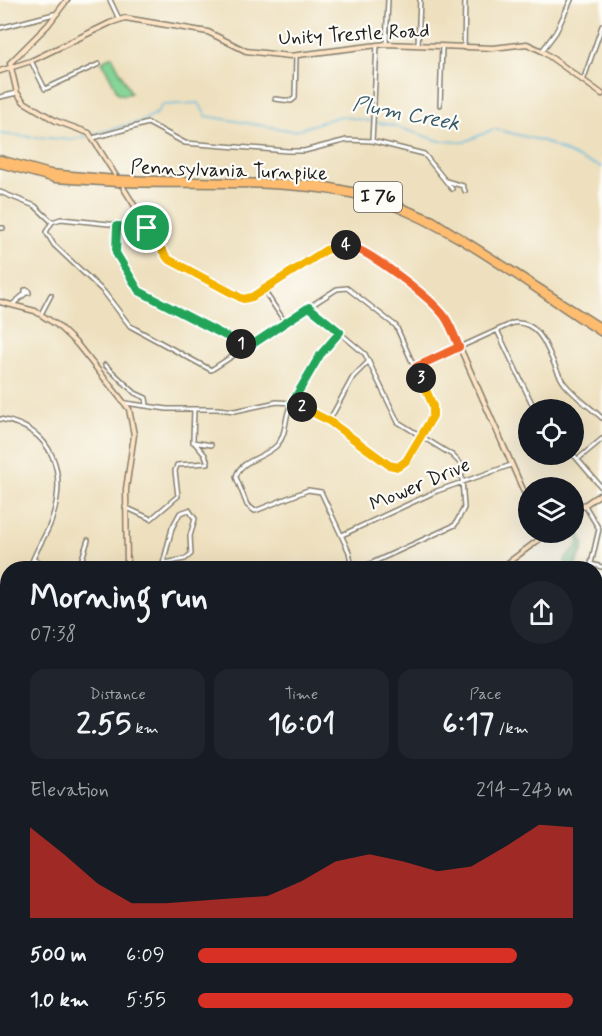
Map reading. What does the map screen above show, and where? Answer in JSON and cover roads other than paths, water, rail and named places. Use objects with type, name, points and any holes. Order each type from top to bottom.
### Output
[{"type":"highway","name":"Pennsylvania Turnpike","points":[[0,159],[50,173],[119,181],[306,184],[371,195],[433,220],[602,328]]},
{"type":"highway","name":"Pennsylvania Turnpike","points":[[0,164],[55,179],[311,189],[382,203],[413,215],[452,237],[602,333]]},
{"type":"street","points":[[67,0],[58,13],[12,60],[10,69],[17,93],[24,102],[44,114],[91,136],[168,259],[240,298],[249,299],[326,250],[337,246],[355,247],[370,254],[436,308],[449,323],[518,480]]},
{"type":"street","points":[[0,71],[32,61],[119,19],[110,0]]},
{"type":"street","points":[[386,44],[388,0]]},
{"type":"street","points":[[418,45],[420,0]]},
{"type":"street","points":[[464,48],[465,0]]},
{"type":"street","points":[[542,51],[556,32],[571,0]]},
{"type":"street","points":[[0,28],[58,13]]},
{"type":"street","name":"Unity Trestle Road","points":[[119,19],[133,19],[208,32],[246,51],[296,56],[386,44],[464,48],[523,44],[542,51],[602,94]]},
{"type":"street","points":[[583,81],[602,26]]},
{"type":"street","points":[[372,141],[377,45]]},
{"type":"street","points":[[440,105],[442,46]]},
{"type":"street","points":[[275,99],[295,98],[296,56]]},
{"type":"street","points":[[32,61],[45,89],[99,64]]},
{"type":"street","points":[[0,97],[17,93]]},
{"type":"street","points":[[91,136],[148,123],[185,143],[304,152],[347,140],[372,141],[424,154],[452,189]]},
{"type":"street","points":[[444,180],[460,185],[465,191]]},
{"type":"street","points":[[0,192],[35,206],[51,222]]},
{"type":"street","points":[[125,403],[167,409],[243,411],[278,402],[292,403],[329,421],[394,467],[406,461],[433,416],[433,407],[396,326],[347,288],[337,289],[211,370],[130,326],[104,292],[48,238],[46,232],[51,222],[61,219],[147,228]]},
{"type":"street","points":[[117,226],[116,253],[139,291],[247,348]]},
{"type":"street","points":[[263,290],[285,322]]},
{"type":"street","points":[[13,304],[26,293]]},
{"type":"street","points":[[41,314],[51,295]]},
{"type":"street","points":[[0,302],[41,314],[77,344],[125,403],[135,430],[125,507],[128,561]]},
{"type":"street","points":[[309,307],[369,360],[395,418],[402,426],[457,459],[464,470],[463,514],[455,525],[376,561]]},
{"type":"street","points":[[416,367],[497,330],[518,323],[537,330],[562,381],[602,418]]},
{"type":"street","points":[[497,330],[530,399]]},
{"type":"street","points":[[340,332],[320,355],[292,403],[280,442],[237,471],[236,477],[249,507],[255,511],[308,490],[321,492],[342,535],[350,561]]},
{"type":"street","points":[[329,421],[353,377],[369,360]]},
{"type":"street","points":[[105,365],[135,393],[146,398],[147,405]]},
{"type":"street","points":[[125,507],[151,519],[175,499],[178,492],[175,471],[177,465],[208,463],[205,455],[193,442],[194,409]]},
{"type":"street","points":[[0,419],[29,427],[51,451],[58,477],[51,522],[33,559],[37,561]]},
{"type":"street","points":[[584,454],[602,439]]},
{"type":"street","points":[[193,442],[211,445]]},
{"type":"street","name":"Mower Drive","points":[[342,535],[437,490],[511,465]]},
{"type":"street","points":[[581,465],[602,488]]},
{"type":"street","points":[[591,561],[599,530],[584,504],[602,493]]},
{"type":"street","points":[[165,561],[178,514],[183,510],[190,511],[195,519],[190,536],[191,554],[185,559],[172,561],[167,556]]},
{"type":"street","points":[[81,561],[88,540]]},
{"type":"street","points":[[510,561],[533,543]]},
{"type":"waterway","name":"Plum Creek","points":[[0,134],[72,140],[142,121],[157,113],[162,105],[199,103],[206,116],[294,131],[340,116],[391,125],[440,141],[464,142],[494,129],[543,141],[602,167]]}]
